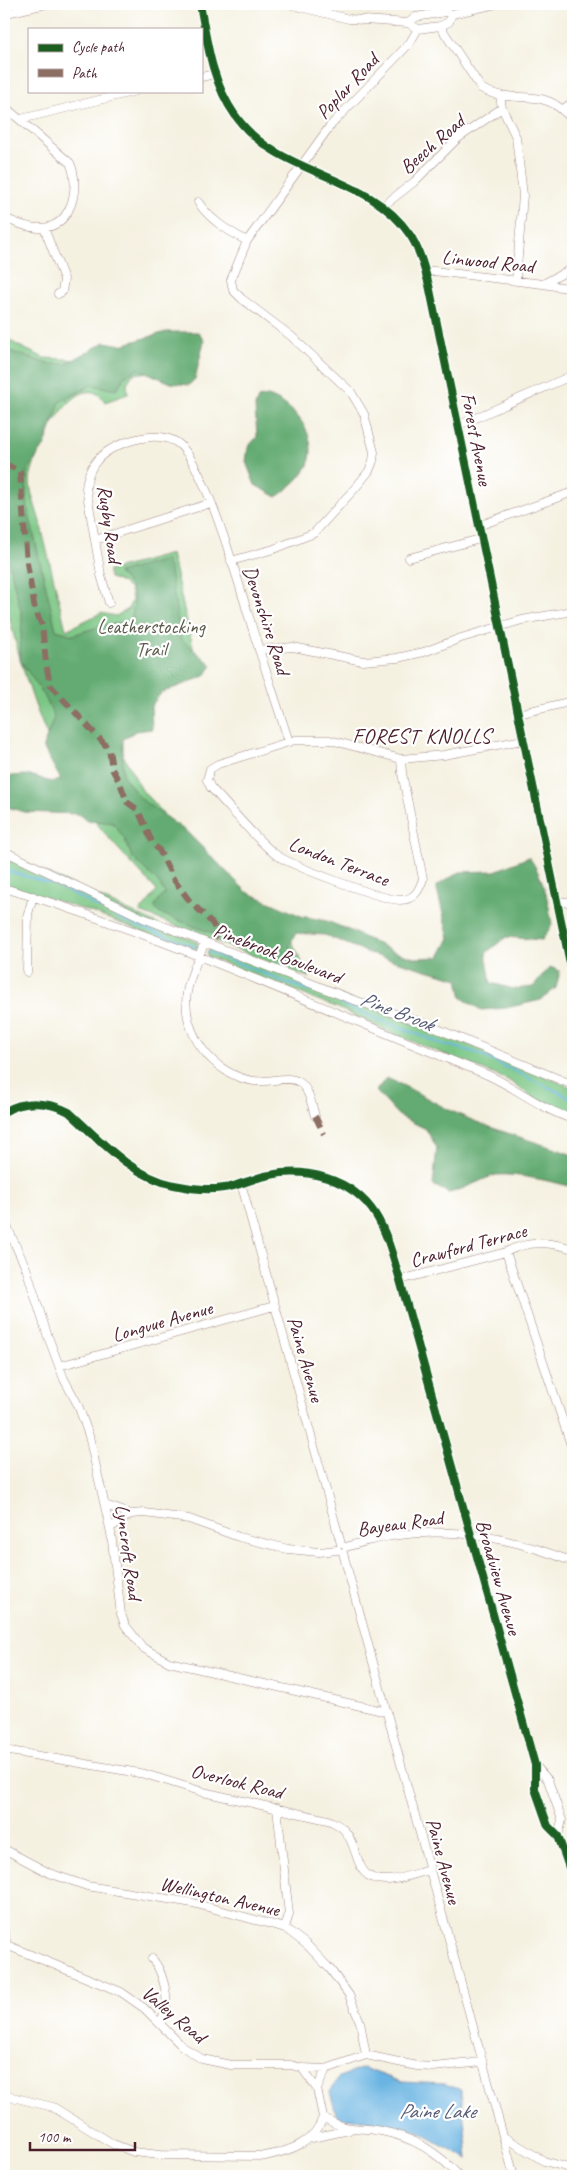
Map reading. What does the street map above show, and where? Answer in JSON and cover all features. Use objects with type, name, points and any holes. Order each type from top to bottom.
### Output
[{"type":"street","points":[[11,12],[46,4]]},
{"type":"street","name":"Forest Avenue","points":[[200,4],[218,86],[228,106],[247,130],[268,147],[301,166],[345,182],[370,195],[383,206],[410,236],[425,270],[480,539],[559,901],[573,978]]},
{"type":"street","points":[[288,4],[349,19],[408,23],[418,29],[440,26],[449,22],[452,14]]},
{"type":"street","points":[[432,4],[434,14]]},
{"type":"street","points":[[408,23],[416,17],[445,12],[452,14],[496,4]]},
{"type":"street","points":[[440,26],[480,88],[500,96],[541,99],[556,105],[573,120]]},
{"type":"street","name":"Poplar Road","points":[[232,287],[231,280],[247,241],[301,166],[330,126],[409,44],[418,29]]},
{"type":"street","points":[[202,77],[216,74]]},
{"type":"street","points":[[21,119],[132,92]]},
{"type":"street","points":[[500,96],[502,108],[516,137],[523,195],[516,280]]},
{"type":"street","points":[[562,110],[573,102]]},
{"type":"street","points":[[4,106],[65,158],[76,175],[74,197],[68,210],[57,222],[44,228],[37,228],[4,218]]},
{"type":"street","name":"Beech Road","points":[[383,206],[414,182],[458,139],[502,108]]},
{"type":"street","points":[[198,202],[217,224],[247,241]]},
{"type":"street","points":[[44,228],[64,279],[62,292],[58,294]]},
{"type":"street","name":"Linwood Road","points":[[425,270],[543,284],[573,268]]},
{"type":"street","points":[[543,284],[573,288]]},
{"type":"street","name":"Devonshire Road","points":[[232,287],[242,299],[296,341],[351,392],[364,414],[374,452],[369,471],[314,533],[274,549],[231,561],[289,742]]},
{"type":"street","points":[[457,426],[573,375]]},
{"type":"street","name":"Rugby Road","points":[[109,603],[101,575],[86,488],[87,478],[94,462],[105,451],[124,442],[159,436],[176,441],[192,460],[211,503],[231,561]]},
{"type":"street","points":[[478,526],[573,492]]},
{"type":"street","points":[[95,540],[211,503]]},
{"type":"street","points":[[409,558],[480,539]]},
{"type":"street","points":[[259,650],[293,647],[363,661],[397,658],[522,620],[573,611]]},
{"type":"street","points":[[518,714],[573,701]]},
{"type":"street","points":[[289,742],[317,739],[330,740],[401,760],[444,755],[523,740]]},
{"type":"street","name":"London Terrace","points":[[289,742],[218,764],[210,769],[207,777],[211,788],[275,854],[330,878],[382,896],[400,900],[411,898],[419,891],[423,879],[401,760]]},
{"type":"street","name":"Pinebrook Boulevard","points":[[4,852],[112,905],[345,997],[450,1034],[573,1085]]},
{"type":"street","name":"Pinebrook Boulevard","points":[[4,888],[91,916],[337,1012],[397,1040],[500,1080],[542,1107],[573,1119]]},
{"type":"street","points":[[27,972],[28,914],[33,896]]},
{"type":"street","points":[[559,901],[573,903]]},
{"type":"street","points":[[205,942],[187,991],[186,1005],[192,1032],[200,1046],[220,1066],[244,1079],[262,1082],[290,1080],[300,1083],[307,1093],[315,1116]]},
{"type":"street","points":[[4,1112],[14,1106],[29,1103],[59,1107],[69,1112],[124,1162],[160,1181],[189,1188],[221,1187],[272,1174],[294,1172],[324,1177],[348,1186],[367,1202],[379,1219],[400,1280]]},
{"type":"street","name":"Paine Avenue","points":[[240,1183],[514,2176]]},
{"type":"street","name":"Lyncroft Road","points":[[4,1220],[26,1268],[59,1366],[78,1405],[89,1436],[106,1505],[121,1614],[125,1625],[143,1648],[154,1656],[181,1666],[387,1712]]},
{"type":"street","name":"Crawford Terrace","points":[[400,1280],[506,1252],[522,1245],[537,1243],[557,1244],[573,1249]]},
{"type":"street","points":[[506,1252],[573,1451]]},
{"type":"street","name":"Broadview Avenue","points":[[400,1280],[535,1765],[535,1789],[548,1826],[558,1836],[573,1878]]},
{"type":"street","name":"Longvue Avenue","points":[[59,1366],[274,1306]]},
{"type":"street","points":[[566,1428],[573,1422]]},
{"type":"street","name":"Bayeau Road","points":[[106,1505],[131,1514],[146,1513],[189,1519],[239,1537],[288,1549],[319,1552],[342,1549],[403,1535],[470,1533],[509,1540],[573,1562]]},
{"type":"street","points":[[110,1528],[131,1514]]},
{"type":"street","name":"Overlook Road","points":[[4,1750],[145,1774],[203,1792],[328,1820],[346,1831],[361,1868],[369,1876],[376,1879],[390,1880],[430,1870]]},
{"type":"street","name":"Broadview Avenue","points":[[535,1765],[548,1780],[562,1820],[558,1836]]},
{"type":"street","points":[[277,1808],[290,1914],[285,1928]]},
{"type":"street","name":"Wellington Avenue","points":[[4,1849],[49,1873],[87,1886],[193,1903],[285,1928],[307,1945],[330,1969],[349,1995],[360,2022],[366,2055]]},
{"type":"street","points":[[4,1932],[5,1944]]},
{"type":"street","name":"Valley Road","points":[[5,1944],[120,1992],[144,2008],[183,2047],[202,2059],[231,2065],[291,2065],[302,2068],[326,2069],[366,2055]]},
{"type":"street","points":[[152,1959],[156,1963],[162,1980],[167,2005],[160,2023]]},
{"type":"street","points":[[366,2055],[422,2066],[483,2062]]},
{"type":"street","points":[[302,2068],[317,2089],[323,2117],[316,2132],[310,2139]]},
{"type":"street","points":[[317,2089],[326,2069]]},
{"type":"street","points":[[4,2094],[53,2107],[113,2144],[149,2154],[265,2156],[292,2149],[310,2139],[350,2130],[381,2131],[412,2140],[436,2154],[459,2176]]},
{"type":"street","points":[[323,2117],[338,2126],[350,2130]]},
{"type":"street","points":[[504,2137],[544,2161],[573,2169]]},
{"type":"green space","name":"Leatherstocking Trail","points":[[166,332],[198,332],[204,341],[195,379],[189,385],[171,383],[139,369],[126,375],[116,390],[92,385],[60,402],[45,445],[27,471],[26,493],[29,514],[56,630],[73,635],[104,625],[131,620],[134,605],[133,594],[128,584],[118,573],[165,560],[170,570],[181,639],[212,665],[205,676],[161,693],[151,706],[152,729],[136,731],[123,739],[123,775],[135,792],[146,803],[187,832],[247,892],[301,916],[327,921],[394,952],[415,958],[439,957],[449,938],[436,886],[460,872],[495,871],[529,857],[545,889],[552,925],[542,940],[506,937],[486,953],[491,983],[514,989],[533,987],[550,967],[560,971],[556,988],[541,1000],[506,1008],[481,1010],[462,998],[458,979],[374,955],[325,935],[296,933],[290,944],[291,963],[159,913],[155,908],[156,904],[165,893],[158,882],[132,857],[124,838],[113,823],[86,820],[78,814],[24,812],[4,806],[4,777],[26,775],[49,781],[61,780],[43,747],[54,717],[44,695],[20,660],[22,616],[4,544],[4,349],[48,364],[66,364],[105,342],[121,345]]},
{"type":"green space","name":"Leatherstocking Trail","points":[[4,335],[17,345],[44,358],[198,366],[133,374],[127,383],[128,394],[105,402],[94,392],[82,393],[70,402],[47,434],[32,469],[31,491],[66,630],[101,613],[116,616],[128,609],[132,600],[130,590],[123,583],[110,578],[108,571],[171,554],[197,664],[88,691],[142,790],[223,881],[285,928],[310,978],[140,912],[157,891],[91,815],[56,755],[44,729],[25,675],[4,593]]},
{"type":"green space","points":[[268,396],[286,405],[301,420],[306,429],[311,449],[310,459],[305,471],[277,497],[255,485],[246,462],[248,447],[257,437],[255,406],[258,398]]},
{"type":"green space","points":[[4,854],[197,942],[198,948],[192,951],[91,912],[4,884]]},
{"type":"green space","points":[[211,948],[426,1027],[573,1088],[573,1115],[548,1108],[508,1080],[384,1030],[338,1008],[208,957],[207,952]]},
{"type":"green space","points":[[386,1078],[472,1120],[573,1155],[573,1187],[514,1175],[492,1176],[449,1193],[433,1185],[437,1148],[426,1129],[398,1115],[376,1091]]},
{"type":"water","name":"Paine Lake","points":[[363,2068],[402,2082],[445,2084],[461,2090],[468,2159],[417,2131],[381,2122],[337,2117],[330,2092],[339,2077]]},
{"type":"waterway","name":"Pine Brook","points":[[4,870],[56,885],[127,922],[196,947]]},
{"type":"waterway","name":"Pine Brook","points":[[209,952],[293,985],[331,997],[345,1006],[442,1044],[474,1052],[573,1099]]},
{"type":"marked path","points":[[4,463],[20,472],[27,563],[35,610],[42,625],[50,685],[109,749],[112,769],[127,802],[138,810],[153,844],[159,850],[174,880],[189,900],[212,923],[216,930],[214,939]]},
{"type":"marked path","points":[[315,1116],[324,1134]]},
{"type":"cycle path","points":[[200,4],[212,62],[221,90],[235,115],[253,136],[274,151],[298,164],[371,198],[392,214],[410,235],[419,253],[429,285],[573,978]]},
{"type":"cycle path","points":[[4,1112],[20,1105],[36,1103],[61,1108],[69,1112],[117,1156],[130,1165],[144,1174],[174,1185],[220,1189],[277,1174],[306,1173],[327,1178],[344,1185],[358,1194],[369,1205],[384,1232],[400,1280],[535,1765],[535,1789],[548,1826],[558,1836],[573,1879]]},
{"type":"district","name":"FOREST KNOLLS","points":[[422,736]]}]
